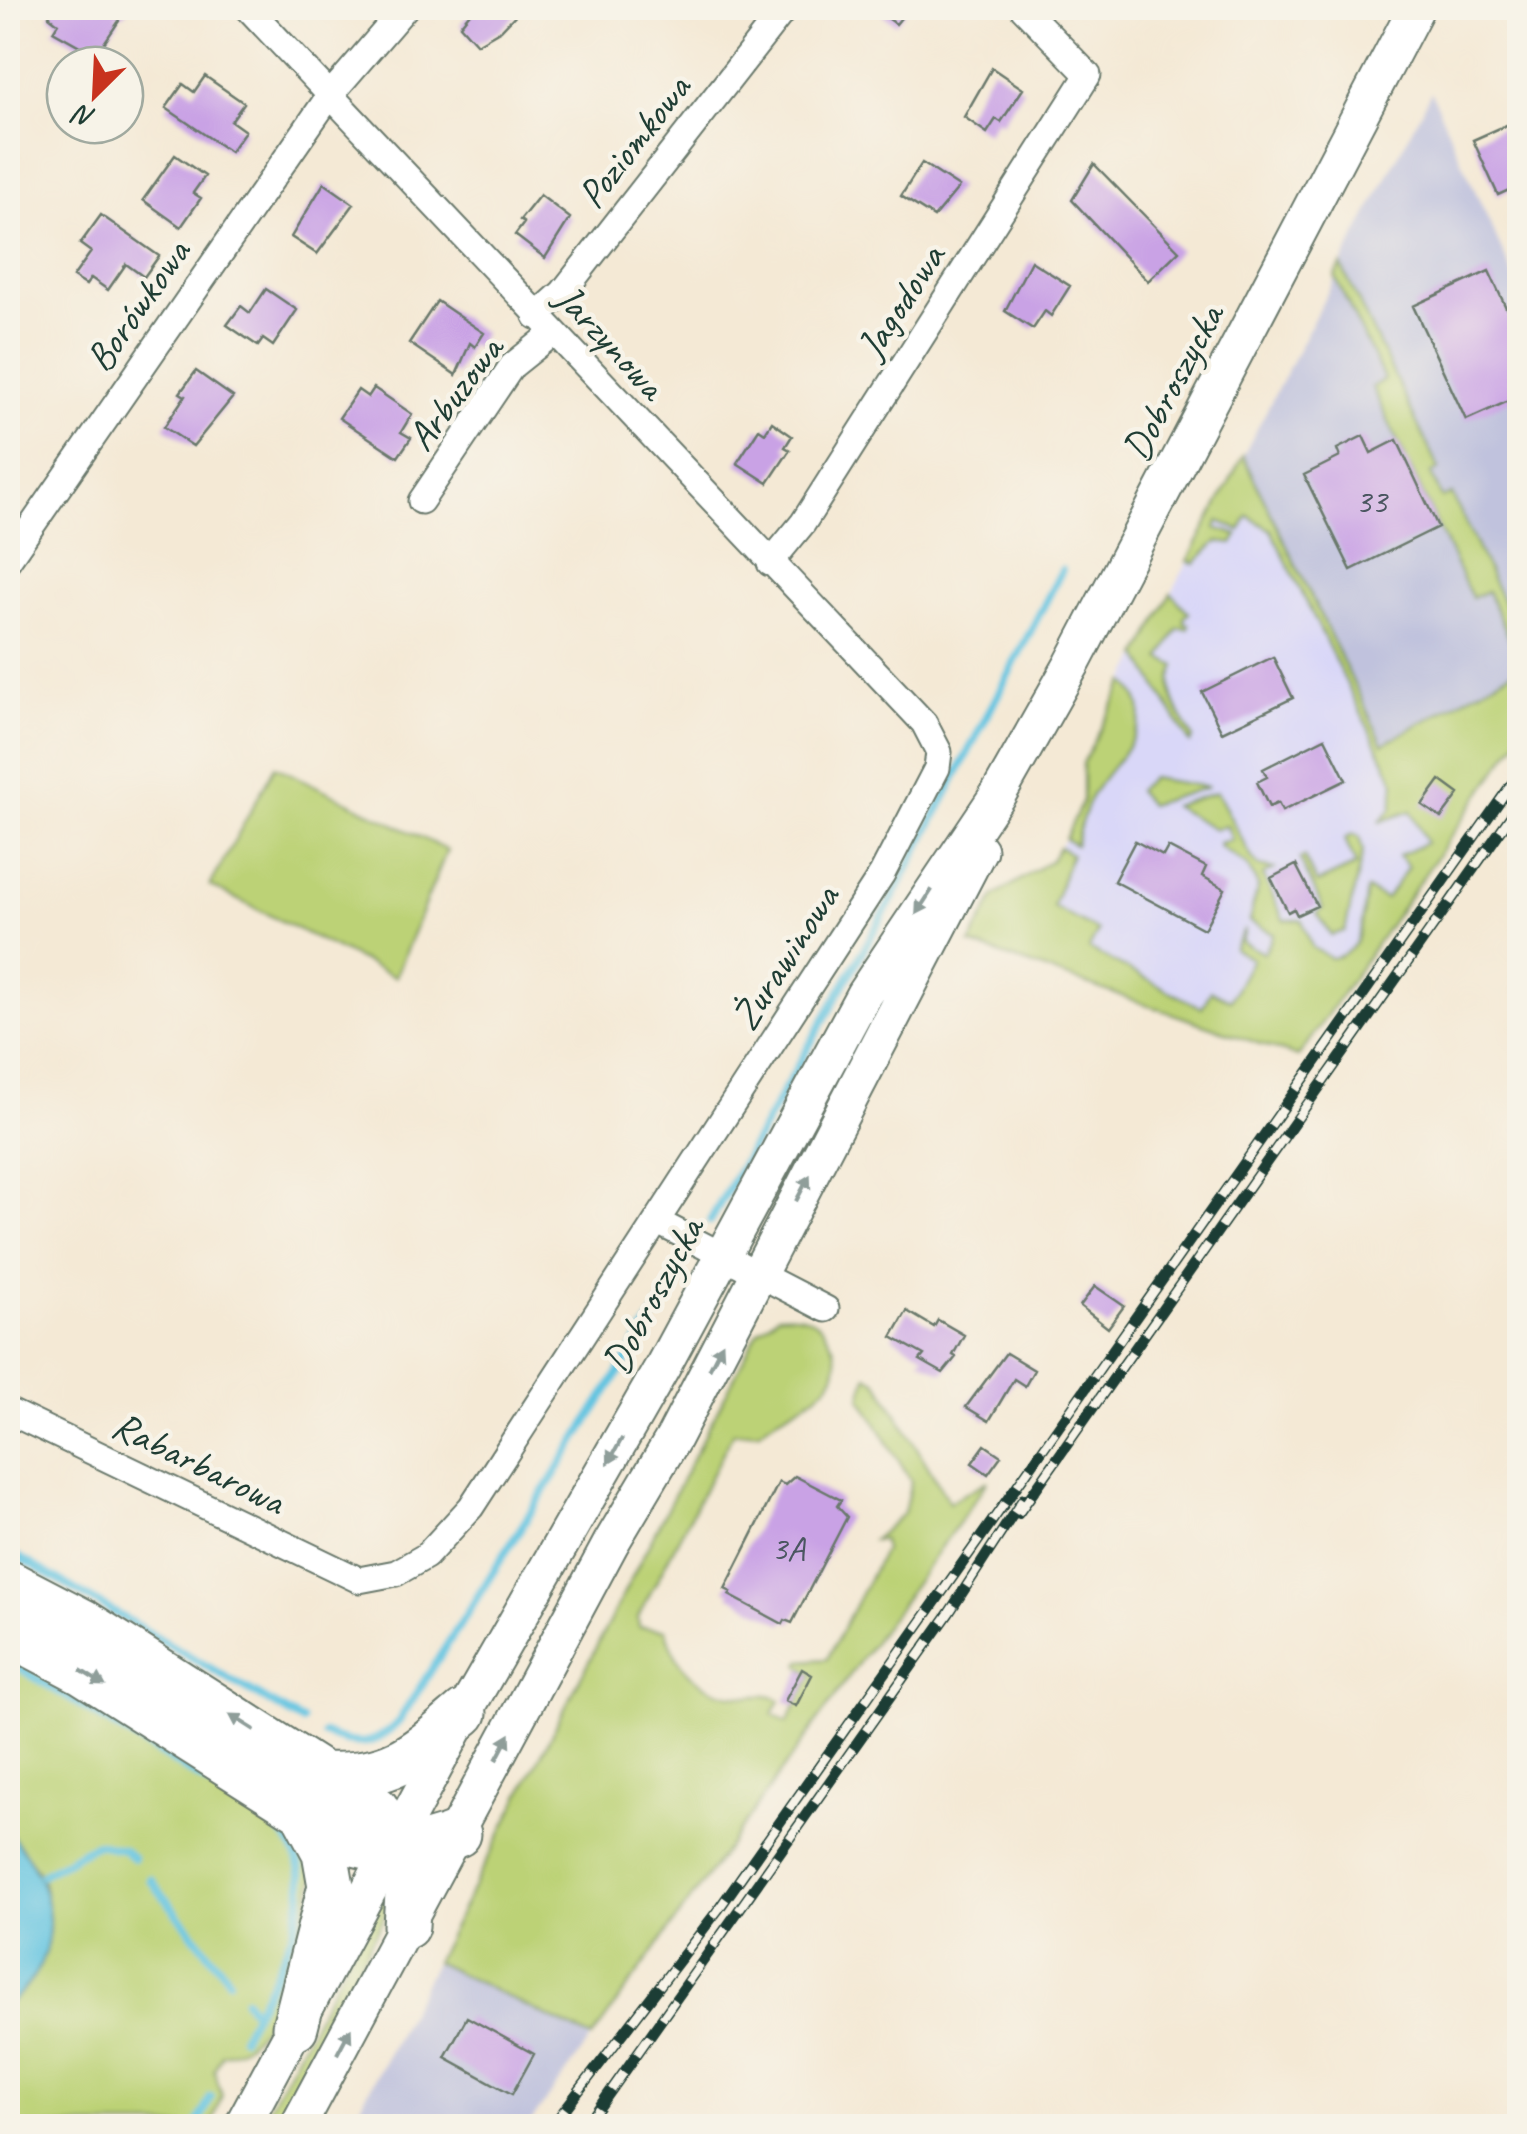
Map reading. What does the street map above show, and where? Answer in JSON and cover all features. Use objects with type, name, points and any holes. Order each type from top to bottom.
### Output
[{"type":"highway","points":[[8,1582],[83,1622],[314,1794],[362,1846],[430,1843],[458,1834]]},
{"type":"highway","points":[[8,1632],[314,1794],[411,1759],[464,1713]]},
{"type":"highway","points":[[295,2027],[331,1886],[314,1794]]},
{"type":"highway","points":[[393,1846],[408,1893],[406,1926]]},
{"type":"main road","name":"Dobroszycka","points":[[242,2126],[464,1713],[864,994],[999,793],[1072,664],[1416,8]]},
{"type":"main road","name":"Dobroszycka","points":[[298,2126],[758,1274],[975,862],[999,793]]},
{"type":"street","name":"Jarzynowa","points":[[248,8],[924,723]]},
{"type":"street","name":"Borówkowa","points":[[8,560],[330,94],[405,8]]},
{"type":"street","name":"Poziomkowa","points":[[544,325],[563,292],[785,8]]},
{"type":"street","name":"Jagodowa","points":[[770,563],[803,524],[1088,75],[1023,8]]},
{"type":"street","name":"Arbuzowa","points":[[421,501],[544,325]]},
{"type":"street","name":"Żurawinowa","points":[[359,1580],[396,1573],[426,1556],[471,1507],[882,874],[933,781],[939,752],[924,723]]},
{"type":"street","points":[[658,1222],[758,1274]]},
{"type":"street","name":"Dobroszycka","points":[[758,1274],[826,1310]]},
{"type":"street","name":"Rabarbarowa","points":[[8,1411],[359,1580]]},
{"type":"shaded area","points":[[1431,92],[1520,291],[1519,739],[1437,856],[1243,456]]},
{"type":"shaded area","points":[[1243,456],[1437,856],[1298,1057],[970,944],[995,896],[1051,860],[1073,826],[1083,800],[1083,763]]},
{"type":"shaded area","points":[[435,1962],[592,2038],[528,2126],[350,2126]]},
{"type":"green space","points":[[1341,265],[1439,469],[1431,474],[1442,498],[1452,494],[1519,636],[1519,658],[1487,591],[1472,598],[1372,387],[1384,379],[1335,277]]},
{"type":"green space","points":[[1243,456],[1383,744],[1519,668],[1519,738],[1298,1057],[970,944],[995,896],[1051,860],[1059,847],[1071,854],[1053,907],[1098,931],[1089,949],[1202,1008],[1211,991],[1230,1000],[1252,959],[1234,949],[1245,929],[1242,942],[1264,953],[1274,934],[1249,921],[1258,886],[1247,865],[1220,847],[1219,843],[1232,840],[1227,826],[1215,829],[1173,806],[1217,792],[1252,858],[1258,866],[1274,869],[1263,875],[1284,920],[1302,920],[1312,947],[1330,958],[1350,950],[1356,942],[1367,890],[1386,899],[1408,867],[1398,856],[1426,843],[1411,811],[1379,822],[1392,808],[1395,782],[1271,530],[1248,516],[1240,531],[1219,521],[1216,528],[1238,535],[1233,544],[1217,542],[1195,563],[1188,561]]},
{"type":"green space","points":[[1171,593],[1189,613],[1184,618],[1185,624],[1189,624],[1188,629],[1178,628],[1161,658],[1176,666],[1172,694],[1193,738],[1190,743],[1139,656]]},
{"type":"green space","points":[[1125,682],[1137,696],[1139,725],[1091,798],[1075,845],[1065,839],[1083,800],[1083,763]]},
{"type":"green space","points":[[275,766],[447,850],[395,977],[210,886]]},
{"type":"green space","points":[[1151,778],[1208,787],[1149,805],[1137,790]]},
{"type":"green space","points":[[1352,834],[1359,836],[1363,851],[1345,931],[1331,935],[1317,913],[1323,909],[1300,859],[1304,857],[1317,883],[1356,865],[1345,839]]},
{"type":"green space","points":[[778,1315],[799,1315],[817,1324],[836,1354],[836,1370],[818,1394],[760,1431],[733,1433],[638,1617],[639,1627],[666,1630],[683,1666],[702,1683],[727,1694],[780,1700],[773,1714],[787,1722],[812,1675],[799,1665],[801,1661],[827,1659],[884,1550],[883,1540],[873,1540],[904,1513],[911,1481],[861,1398],[867,1376],[878,1382],[949,1502],[988,1481],[592,2038],[435,1962],[758,1331]]},
{"type":"green space","points":[[8,1646],[289,1820],[316,1869],[297,1947],[275,2006],[260,2030],[243,2047],[222,2054],[214,2070],[222,2095],[211,2126],[8,2126],[8,2004],[49,1932],[49,1916],[42,1875],[8,1832]]},
{"type":"green space","points":[[389,1880],[392,1896],[383,1919],[275,2126],[259,2126]]},
{"type":"water","points":[[8,1832],[37,1873],[49,1919],[40,1964],[8,2004]]},
{"type":"building","points":[[55,8],[129,8],[123,15],[116,15],[119,21],[103,45],[78,45],[53,31],[58,23],[49,16]]},
{"type":"building","points":[[474,8],[522,8],[501,30],[477,44],[460,25]]},
{"type":"building","points":[[874,8],[909,8],[896,24]]},
{"type":"building","points":[[992,68],[1023,89],[1001,122],[996,119],[987,133],[964,117]]},
{"type":"building","points":[[205,76],[244,103],[231,121],[245,131],[230,152],[166,108],[183,84],[194,92]]},
{"type":"building","points":[[1520,119],[1520,185],[1498,195],[1473,140]]},
{"type":"building","points":[[175,155],[205,176],[193,193],[201,198],[181,227],[143,200]]},
{"type":"building","points":[[922,163],[959,187],[934,217],[901,196]]},
{"type":"building","points":[[1094,164],[1179,251],[1148,281],[1072,200]]},
{"type":"building","points":[[324,183],[354,204],[317,254],[291,237]]},
{"type":"building","points":[[540,195],[570,218],[545,258],[515,235],[524,223],[520,220]]},
{"type":"building","points":[[101,215],[159,256],[144,277],[126,264],[108,290],[91,278],[86,285],[73,277],[91,252],[80,244]]},
{"type":"building","points":[[1031,261],[1070,286],[1051,316],[1045,311],[1033,329],[1005,311]]},
{"type":"building","points":[[1489,271],[1520,338],[1520,396],[1466,420],[1413,306]]},
{"type":"building","points":[[266,289],[297,310],[273,346],[263,339],[258,346],[227,325],[241,306],[250,313]]},
{"type":"building","points":[[437,301],[484,333],[475,347],[470,343],[456,375],[409,343]]},
{"type":"building","points":[[196,371],[233,397],[193,446],[164,427]]},
{"type":"building","points":[[374,388],[412,414],[401,432],[411,438],[398,457],[339,418],[358,390],[368,397]]},
{"type":"building","points":[[772,422],[792,436],[785,447],[790,450],[768,483],[737,463],[759,429],[765,433]]},
{"type":"building","points":[[1363,436],[1371,453],[1397,440],[1438,527],[1351,570],[1304,475],[1340,457],[1337,449]]},
{"type":"building","points":[[1273,657],[1293,698],[1222,732],[1202,692]]},
{"type":"building","points":[[1325,738],[1346,780],[1282,811],[1278,803],[1269,807],[1257,782],[1267,777],[1263,769]]},
{"type":"building","points":[[1440,780],[1459,794],[1441,818],[1422,805]]},
{"type":"building","points":[[1135,841],[1163,856],[1168,847],[1206,867],[1202,876],[1225,889],[1204,929],[1114,881]]},
{"type":"building","points":[[1296,865],[1317,906],[1297,915],[1294,909],[1288,912],[1271,878]]},
{"type":"building","points":[[1095,1286],[1124,1306],[1108,1328],[1080,1306]]},
{"type":"building","points":[[907,1311],[934,1327],[938,1320],[964,1335],[953,1355],[956,1357],[943,1373],[920,1360],[924,1355],[892,1337]]},
{"type":"building","points":[[1006,1353],[1034,1370],[1025,1386],[1014,1379],[989,1421],[966,1407]]},
{"type":"building","points":[[985,1445],[1001,1456],[988,1474],[972,1463]]},
{"type":"building","points":[[795,1476],[841,1500],[837,1506],[847,1517],[792,1623],[785,1620],[783,1624],[729,1595],[731,1592],[725,1589],[779,1482],[785,1485]]},
{"type":"building","points":[[802,1669],[812,1675],[796,1706],[785,1701]]},
{"type":"building","points":[[467,2017],[534,2054],[512,2094],[445,2057]]},
{"type":"waterway","points":[[710,1221],[894,896],[1062,570]]},
{"type":"waterway","points":[[324,1734],[364,1742],[381,1736],[399,1721],[679,1277]]},
{"type":"waterway","points":[[8,1551],[302,1721]]},
{"type":"waterway","points":[[8,1661],[250,1809]]},
{"type":"waterway","points":[[242,2037],[281,1960],[300,1903],[301,1875],[294,1850],[276,1828]]},
{"type":"waterway","points":[[42,1875],[96,1844],[122,1849],[133,1858]]},
{"type":"waterway","points":[[150,1879],[229,1979]]},
{"type":"waterway","points":[[245,2000],[254,2012]]},
{"type":"waterway","points":[[197,2126],[211,2097]]},
{"type":"railway","points":[[552,2126],[718,1910],[1520,772]]},
{"type":"railway","points":[[1018,1514],[1520,803]]},
{"type":"railway","points":[[586,2126],[949,1613],[1023,1499]]}]
